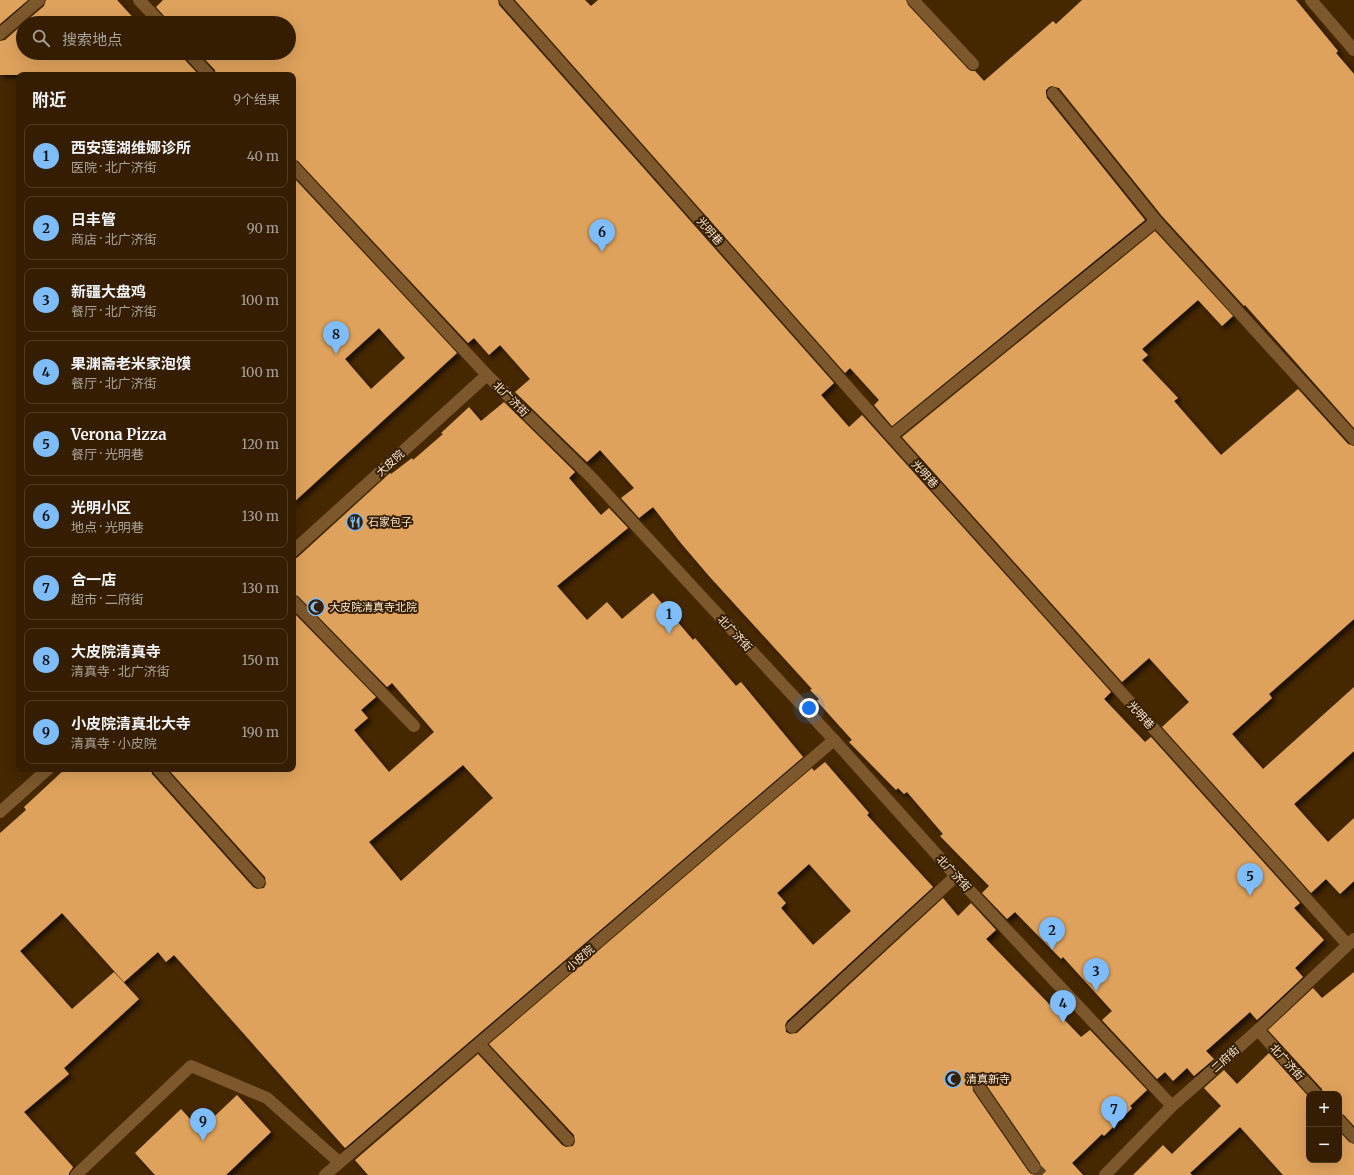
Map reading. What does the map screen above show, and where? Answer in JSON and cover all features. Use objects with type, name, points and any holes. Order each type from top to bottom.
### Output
[{"type":"street","points":[[21,16],[39,0]]},
{"type":"street","points":[[140,0],[155,16]]},
{"type":"street","name":"光明巷","points":[[505,0],[891,436],[1351,942]]},
{"type":"street","points":[[913,0],[974,64]]},
{"type":"street","points":[[1311,0],[1354,50]]},
{"type":"street","points":[[0,34],[16,20]]},
{"type":"street","points":[[195,60],[206,72]]},
{"type":"street","points":[[1053,93],[1156,221],[1354,438]]},
{"type":"street","name":"北广济街","points":[[296,169],[487,375],[591,478],[834,740],[956,876],[1172,1106]]},
{"type":"street","points":[[891,436],[1156,221]]},
{"type":"street","name":"大皮院","points":[[296,548],[487,375]]},
{"type":"street","points":[[296,604],[414,726]]},
{"type":"street","name":"小皮院","points":[[325,1175],[834,740]]},
{"type":"street","points":[[0,812],[45,772]]},
{"type":"street","points":[[161,772],[259,882]]},
{"type":"street","points":[[792,1027],[956,876]]},
{"type":"street","name":"二府街","points":[[1105,1175],[1172,1106],[1258,1030],[1351,942]]},
{"type":"street","name":"北广济街","points":[[1258,1030],[1313,1091]]},
{"type":"street","points":[[479,1044],[568,1140]]},
{"type":"street","points":[[76,1175],[191,1066],[266,1098],[339,1162]]},
{"type":"street","points":[[979,1087],[1034,1167]]},
{"type":"street","points":[[1342,1123],[1354,1136]]},
{"type":"building","points":[[0,0],[28,0],[0,24]]},
{"type":"building","points":[[46,0],[117,0],[132,16],[32,16],[44,6]]},
{"type":"building","points":[[163,0],[498,0],[499,5],[834,383],[821,395],[849,427],[862,415],[1111,692],[1104,699],[1145,742],[1151,737],[1300,903],[1294,908],[1324,940],[1295,968],[1303,977],[1257,1020],[1250,1012],[1206,1051],[1214,1059],[1194,1076],[1187,1068],[1173,1081],[1165,1072],[1157,1079],[1102,1020],[1112,1011],[1063,957],[1061,959],[1015,912],[1007,919],[982,893],[989,886],[940,836],[943,834],[907,792],[904,794],[898,788],[896,790],[849,742],[852,740],[817,701],[819,699],[810,690],[812,689],[709,576],[653,507],[639,518],[621,498],[634,488],[600,450],[587,462],[515,392],[530,379],[500,345],[489,355],[474,338],[468,343],[296,160],[296,72],[215,72],[206,60],[296,60],[296,16],[164,16],[156,7]]},
{"type":"building","points":[[515,0],[585,0],[591,6],[598,0],[906,0],[908,5],[968,69],[975,71],[984,81],[1053,21],[1056,24],[1082,0],[1296,0],[1338,51],[1336,53],[1354,74],[1354,428],[1245,305],[1244,306],[1162,216],[1059,88],[1052,86],[1046,90],[1047,98],[1145,220],[892,426],[874,405],[879,400],[850,368],[845,373]]},
{"type":"building","points":[[16,30],[16,60],[185,60],[196,72],[16,72],[16,75],[0,75],[0,41],[5,40]]},
{"type":"building","points":[[296,180],[457,353],[296,500]],"holes":[[[379,328],[405,358],[371,389],[345,359]]]},
{"type":"building","points":[[1155,231],[1233,316],[1222,326],[1198,300],[1142,349],[1148,355],[1142,360],[1178,398],[1174,401],[1221,455],[1298,389],[1348,444],[1354,446],[1354,619],[1269,694],[1272,698],[1232,734],[1263,769],[1354,687],[1354,751],[1294,804],[1328,842],[1354,818],[1354,881],[1340,894],[1326,879],[1311,893],[1162,727],[1189,702],[1149,658],[1122,682],[902,437]]},
{"type":"building","points":[[504,402],[575,472],[569,478],[601,515],[609,508],[628,528],[557,586],[587,620],[607,602],[622,619],[653,593],[693,640],[695,638],[736,686],[741,682],[803,757],[345,1148],[174,955],[166,962],[158,952],[124,982],[62,913],[20,951],[72,1009],[114,972],[139,999],[64,1068],[69,1074],[24,1112],[73,1167],[69,1175],[0,1175],[0,833],[26,810],[24,807],[62,772],[152,772],[253,887],[257,889],[264,888],[266,884],[265,877],[171,772],[296,772],[296,615],[376,697],[361,710],[368,718],[354,730],[389,772],[434,732],[392,683],[387,687],[296,595],[296,558],[390,473],[391,474],[412,458],[413,460],[443,434],[441,433],[469,407],[481,421]],"holes":[[[463,765],[493,798],[401,881],[369,842]]]},
{"type":"building","points":[[825,762],[869,813],[867,815],[933,887],[787,1021],[785,1025],[786,1032],[790,1034],[797,1033],[943,898],[958,916],[971,903],[996,930],[986,939],[1081,1037],[1090,1030],[1147,1090],[1130,1106],[1132,1108],[1104,1136],[1102,1134],[1072,1163],[1083,1175],[368,1175],[355,1160],[478,1054],[562,1145],[566,1147],[573,1146],[575,1142],[574,1135],[489,1044],[812,768],[814,771]],"holes":[[[809,864],[851,911],[813,945],[781,908],[786,903],[777,893]],[[978,1080],[982,1080],[985,1083],[1040,1163],[1041,1170],[1038,1173],[1031,1174],[1028,1171],[973,1091],[972,1084]]]},
{"type":"building","points":[[1354,972],[1354,1126],[1342,1114],[1342,1091],[1322,1091],[1268,1030],[1313,988],[1322,998]]},
{"type":"building","points":[[1269,1053],[1306,1094],[1306,1163],[1342,1163],[1342,1134],[1349,1142],[1354,1144],[1354,1175],[1283,1175],[1240,1127],[1190,1173],[1192,1175],[1133,1175],[1163,1145],[1172,1154],[1221,1106],[1204,1088],[1224,1070],[1237,1084]]},
{"type":"building","points":[[237,1095],[271,1132],[226,1175],[155,1175],[135,1153],[181,1109],[200,1130]]},
{"type":"tunnel","points":[[1034,1167],[1042,1175]]},
{"type":"place","name":"光明小区","points":[[602,252]]},
{"type":"place","name":"大皮院清真寺","points":[[336,354]]},
{"type":"place","name":"石家包子","points":[[355,522]]},
{"type":"place","name":"大皮院清真寺北院","points":[[316,607]]},
{"type":"place","name":"西安莲湖维娜诊所","points":[[669,634]]},
{"type":"place","name":"Verona Pizza","points":[[1250,896]]},
{"type":"place","name":"日丰管","points":[[1052,950]]},
{"type":"place","name":"新疆大盘鸡","points":[[1096,991]]},
{"type":"place","name":"果渊斋老米家泡馍","points":[[1063,1023]]},
{"type":"place","name":"清真新寺","points":[[953,1079]]},
{"type":"place","name":"合一店","points":[[1114,1129]]},
{"type":"place","name":"小皮院清真北大寺","points":[[203,1141]]}]
